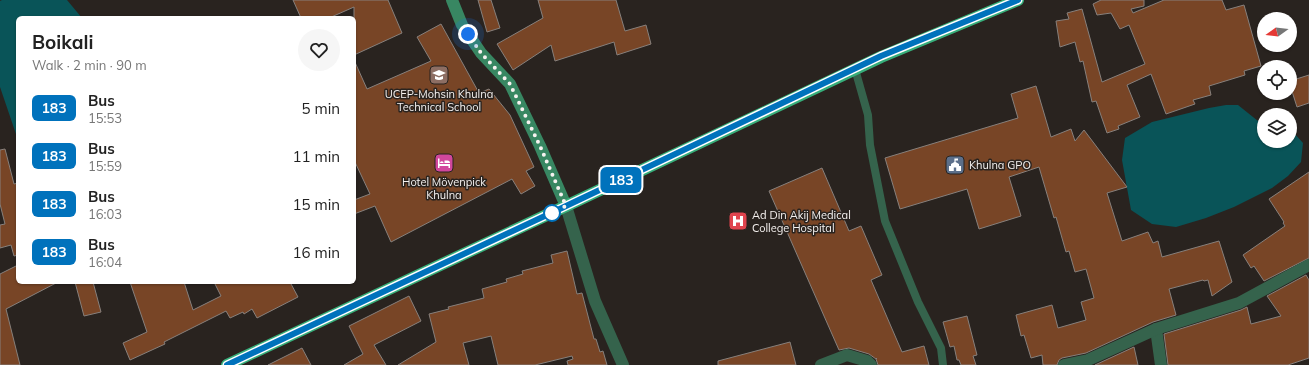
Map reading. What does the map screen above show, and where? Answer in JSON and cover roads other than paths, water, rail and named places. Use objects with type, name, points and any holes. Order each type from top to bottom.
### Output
[{"type":"highway","points":[[227,365],[881,56],[1018,0]]},
{"type":"main road","points":[[452,0],[462,25],[481,53],[510,84],[540,146],[566,206]]},
{"type":"street","points":[[566,206],[595,302],[623,365]]},
{"type":"street","points":[[1064,365],[1088,360],[1156,329],[1239,303],[1309,265]]},
{"type":"street","points":[[1156,329],[1161,365]]},
{"type":"street","points":[[821,365],[846,355],[867,361],[871,365]]},
{"type":"lane","points":[[854,69],[868,115],[872,158],[885,221],[918,302],[941,348],[944,365]]},
{"type":"water","points":[[67,0],[80,16],[16,16],[16,134],[0,87],[0,1]]},
{"type":"water","points":[[1226,105],[1238,105],[1257,120],[1257,148],[1297,148],[1297,136],[1303,143],[1301,162],[1288,176],[1272,188],[1234,207],[1206,218],[1176,227],[1152,224],[1131,210],[1122,160],[1125,138],[1152,122]]},
{"type":"place","name":"UCEP-Mohsin Khulna Technical School","points":[[439,75]]},
{"type":"place","name":"Hotel Mövenpick Khulna","points":[[444,163]]},
{"type":"place","name":"Khulna GPO","points":[[955,165]]},
{"type":"place","name":"Ad Din Akij Medical College Hospital","points":[[738,221]]}]
